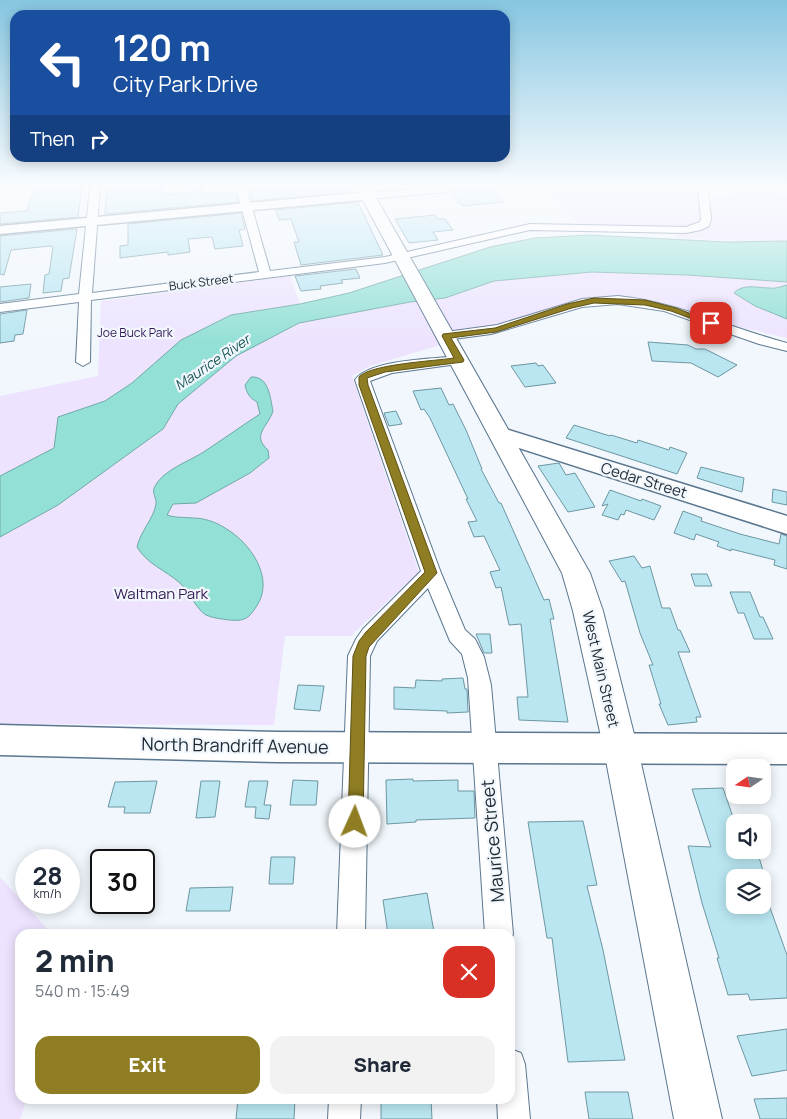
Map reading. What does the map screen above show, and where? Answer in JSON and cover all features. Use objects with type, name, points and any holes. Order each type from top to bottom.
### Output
[{"type":"highway","name":"West Main Street","points":[[392,239],[502,435],[576,572],[588,611],[621,750],[698,1119]]},
{"type":"main road","name":"Cedar Street","points":[[502,435],[787,525]]},
{"type":"main road","name":"North Brandriff Avenue","points":[[0,740],[484,749],[787,749]]},
{"type":"street","points":[[84,362],[85,297],[90,239]]},
{"type":"street","points":[[256,239],[265,274]]},
{"type":"street","name":"Buck Street","points":[[0,308],[265,274],[377,261],[404,261],[473,239]]},
{"type":"street","points":[[446,336],[496,330],[570,306],[610,300],[645,303],[674,309],[746,337],[787,347]]},
{"type":"street","name":"Maurice Street","points":[[460,360],[385,369],[367,374],[362,380],[431,573],[458,635],[466,641],[475,662],[480,685],[499,929]]},
{"type":"street","points":[[351,929],[358,747],[358,669],[363,645],[396,607],[431,573]]},
{"type":"street","points":[[344,1119],[345,1104]]},
{"type":"street","points":[[513,1104],[514,1119]]},
{"type":"green space","points":[[711,239],[787,239],[787,242]]},
{"type":"green space","name":"Waltman Park","points":[[592,272],[687,275],[787,282],[787,338],[629,301],[597,298],[370,366],[352,376],[419,572],[351,636],[285,636],[274,725],[0,724],[0,537],[58,505],[163,429],[178,404],[236,356],[299,323],[410,302],[494,281]]},
{"type":"green space","name":"Joe Buck Park","points":[[290,276],[300,304],[231,315],[105,401],[58,417],[54,448],[0,476],[0,396],[98,376],[101,301]]},
{"type":"green space","points":[[0,877],[15,893],[15,914],[34,914],[47,929],[15,929],[15,1104],[25,1104],[20,1119],[0,1119]]},
{"type":"water","name":"Maurice River","points":[[529,239],[787,241],[787,282],[687,275],[592,272],[494,281],[445,298],[410,302],[299,323],[236,356],[178,404],[163,429],[58,505],[0,537],[0,476],[54,448],[58,417],[105,401],[132,383],[181,340],[231,315],[300,304],[349,293],[490,247]]},
{"type":"water","points":[[787,285],[787,319],[755,306],[734,293],[746,287],[774,288]]},
{"type":"water","points":[[251,377],[262,380],[268,388],[271,400],[273,411],[261,435],[263,445],[268,450],[269,458],[250,473],[196,503],[173,504],[167,515],[201,519],[221,526],[243,542],[257,562],[262,573],[263,585],[256,607],[248,617],[242,620],[229,620],[211,617],[203,613],[180,583],[146,558],[137,547],[155,509],[154,489],[159,480],[176,467],[202,453],[260,414],[257,402],[249,395],[245,385]]},
{"type":"building","points":[[0,239],[75,239],[69,278],[63,279],[61,291],[43,293],[45,275],[49,274],[53,247],[50,246],[11,250],[4,275],[0,274]]},
{"type":"building","points":[[128,239],[188,239],[190,252],[168,255],[168,252],[120,258],[120,246],[128,245]]},
{"type":"building","points":[[213,239],[241,239],[243,246],[215,249]]},
{"type":"building","points":[[298,239],[376,239],[383,255],[301,265],[294,242],[299,242]]},
{"type":"building","points":[[407,239],[438,240],[409,243]]},
{"type":"building","points":[[356,269],[360,278],[341,280],[343,283],[320,286],[321,289],[301,291],[295,276]]},
{"type":"building","points":[[31,284],[29,298],[0,302],[0,287]]},
{"type":"building","points":[[27,310],[23,334],[15,335],[14,341],[0,343],[0,314]]},
{"type":"building","points":[[648,342],[688,345],[696,349],[705,349],[737,365],[718,377],[691,363],[652,361]]},
{"type":"building","points":[[536,363],[538,366],[543,365],[556,383],[525,387],[511,366]]},
{"type":"building","points":[[441,388],[449,405],[453,404],[466,430],[481,469],[499,503],[501,503],[544,600],[549,599],[554,619],[550,619],[568,722],[519,720],[517,697],[528,697],[521,624],[509,625],[501,587],[496,588],[490,572],[500,570],[484,536],[474,537],[468,522],[477,521],[466,499],[468,499],[430,418],[424,409],[421,410],[413,391]]},
{"type":"building","points":[[396,411],[402,424],[389,426],[384,413]]},
{"type":"building","points":[[574,425],[637,443],[638,440],[669,450],[670,447],[687,453],[677,474],[566,438]]},
{"type":"building","points":[[559,463],[566,475],[575,473],[595,507],[568,512],[538,466]]},
{"type":"building","points":[[701,467],[744,478],[742,492],[697,478]]},
{"type":"building","points":[[773,489],[787,492],[787,505],[772,502]]},
{"type":"building","points":[[610,490],[661,506],[654,520],[626,510],[624,515],[621,514],[618,520],[602,515],[608,504],[602,506]]},
{"type":"building","points":[[683,511],[702,518],[701,521],[779,544],[781,534],[787,536],[787,569],[774,565],[775,560],[731,549],[731,551],[717,546],[719,542],[696,534],[694,540],[674,533]]},
{"type":"building","points":[[634,556],[642,568],[650,566],[662,608],[670,608],[678,630],[680,630],[690,652],[678,652],[701,717],[696,717],[697,722],[668,725],[659,704],[661,704],[649,665],[653,665],[640,633],[625,581],[622,582],[609,561]]},
{"type":"building","points":[[691,574],[707,574],[712,586],[695,586]]},
{"type":"building","points":[[730,592],[750,592],[760,617],[763,617],[773,639],[754,639],[744,613],[738,613]]},
{"type":"building","points":[[476,634],[490,634],[492,653],[484,653]]},
{"type":"building","points":[[463,678],[465,689],[467,689],[468,712],[447,713],[447,711],[394,709],[394,687],[415,688],[416,680],[442,681],[442,679]]},
{"type":"building","points":[[298,685],[324,686],[320,711],[294,709]]},
{"type":"building","points":[[413,779],[413,781],[458,780],[458,791],[474,791],[475,818],[416,820],[416,822],[387,824],[386,780]]},
{"type":"building","points":[[293,780],[318,781],[316,805],[290,805]]},
{"type":"building","points":[[157,781],[150,813],[124,813],[125,807],[108,807],[115,782]]},
{"type":"building","points":[[201,781],[220,781],[215,817],[196,818]]},
{"type":"building","points":[[249,781],[268,781],[264,805],[271,805],[269,819],[255,818],[256,807],[245,807]]},
{"type":"building","points":[[723,788],[726,804],[728,804],[732,814],[726,814],[726,859],[760,859],[762,869],[726,869],[726,914],[771,914],[771,911],[787,955],[787,998],[750,1000],[748,994],[728,995],[688,846],[711,847],[692,789]]},
{"type":"building","points":[[583,821],[597,885],[587,886],[603,950],[625,1060],[568,1062],[552,938],[547,938],[528,822]]},
{"type":"building","points":[[271,857],[295,857],[293,884],[269,884]]},
{"type":"building","points":[[233,887],[230,911],[186,911],[190,888]]},
{"type":"building","points":[[427,893],[433,929],[387,929],[383,900]]},
{"type":"building","points":[[787,1029],[787,1070],[752,1076],[737,1036]]},
{"type":"building","points":[[585,1092],[628,1092],[633,1119],[589,1119]]},
{"type":"building","points":[[787,1098],[787,1119],[760,1119],[754,1099]]},
{"type":"building","points":[[238,1104],[295,1104],[294,1119],[236,1119]]},
{"type":"building","points":[[381,1104],[431,1104],[432,1119],[381,1119]]},
{"type":"route","points":[[355,822],[358,747],[358,669],[363,645],[396,607],[431,573],[363,385],[363,377],[385,369],[460,360],[446,336],[506,328],[540,315],[594,301],[610,300],[645,303],[674,309],[711,323]]}]
